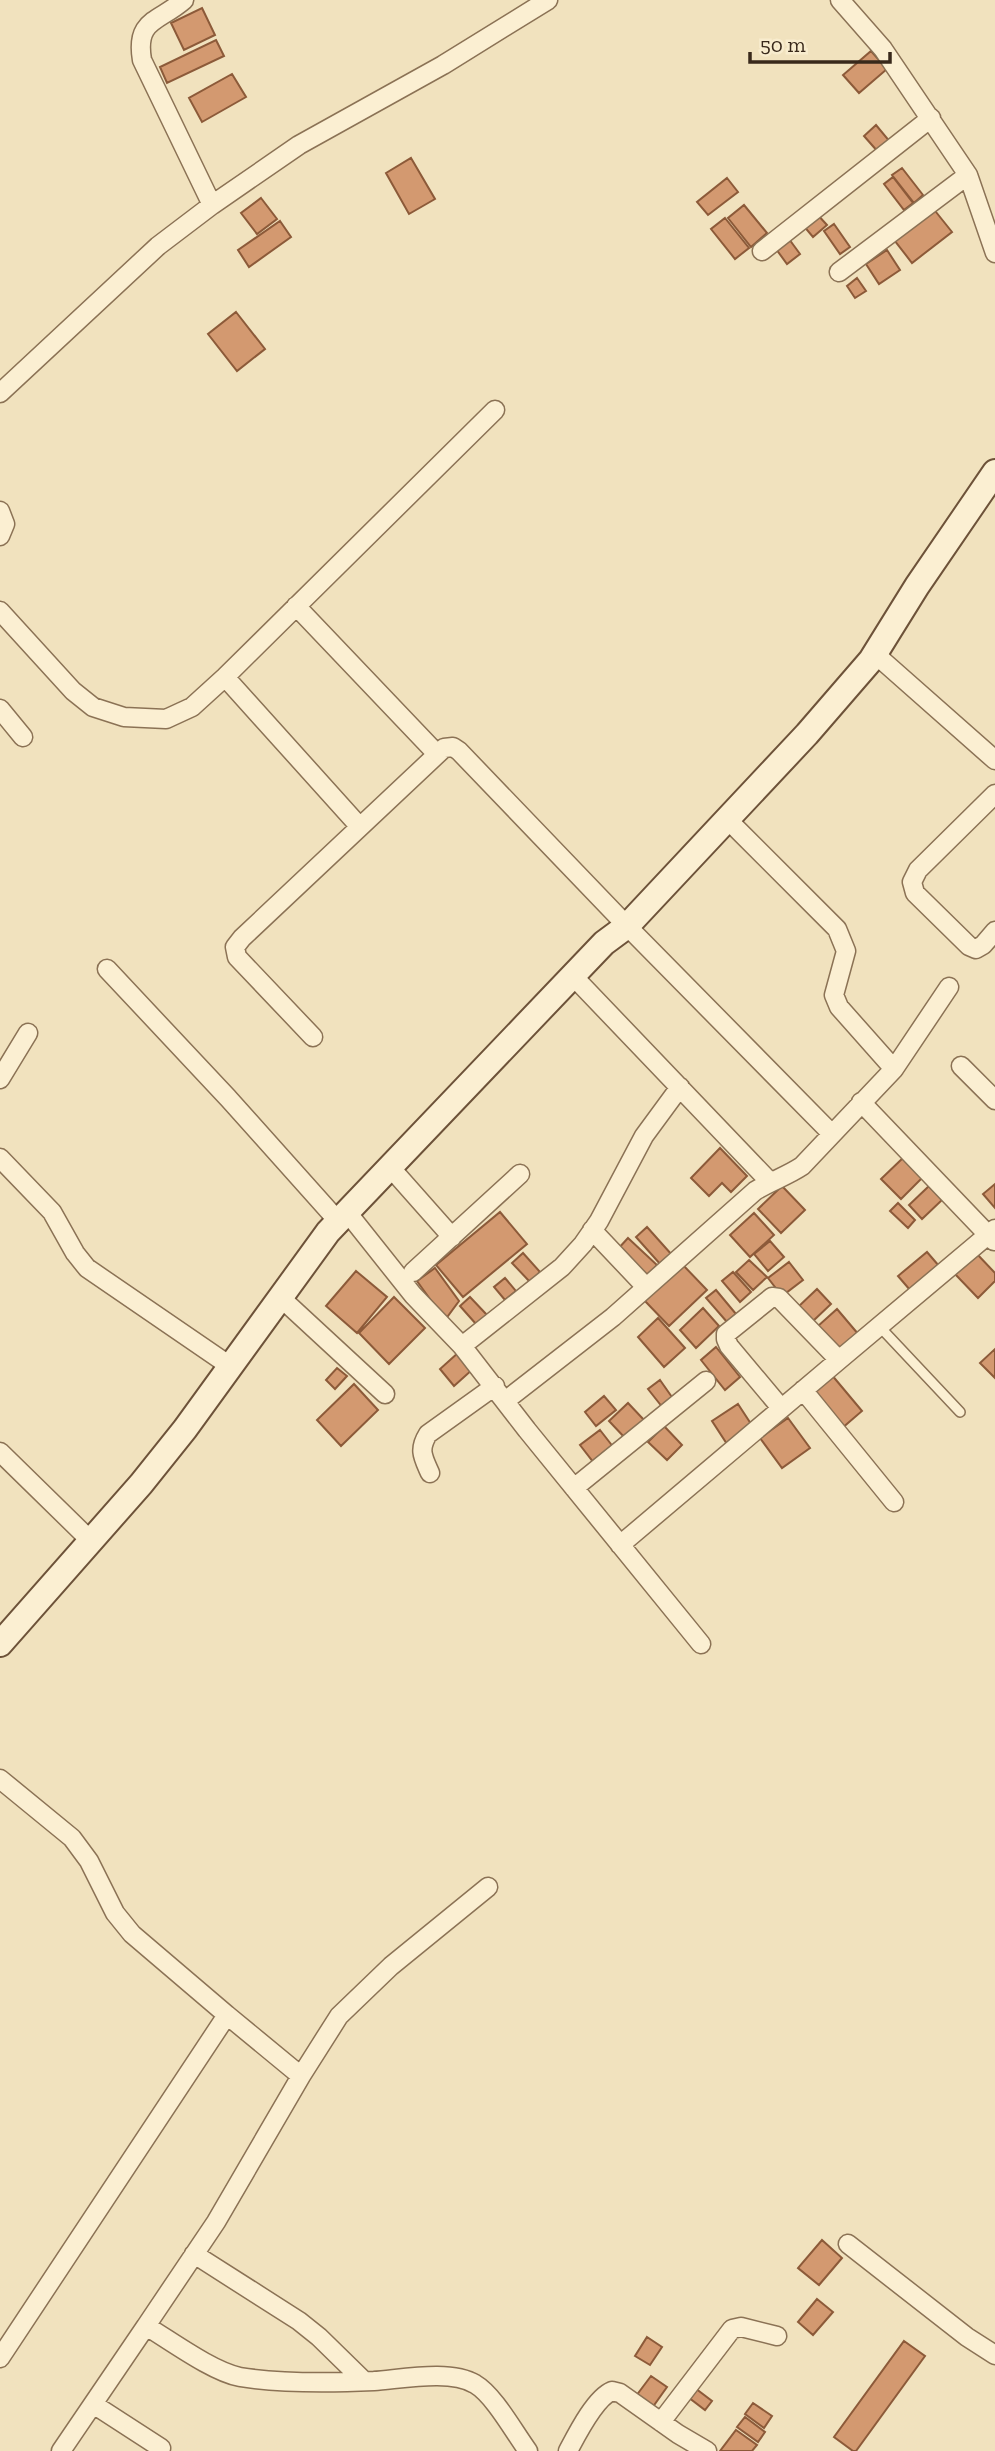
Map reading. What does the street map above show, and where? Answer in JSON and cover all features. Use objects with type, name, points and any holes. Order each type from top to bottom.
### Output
[{"type":"street","points":[[184,0],[148,25],[142,34],[140,46],[142,60],[212,205]]},
{"type":"street","points":[[0,393],[158,246],[212,205],[299,145],[443,65],[548,0]]},
{"type":"street","points":[[840,0],[883,49],[968,175],[995,253]]},
{"type":"street","points":[[762,251],[931,118]]},
{"type":"street","points":[[839,272],[968,175]]},
{"type":"street","points":[[0,611],[73,691],[93,707],[124,717],[166,719],[192,707],[225,677],[495,411]]},
{"type":"street","points":[[0,1644],[92,1542],[185,1429],[343,1217],[604,943],[627,926],[807,734],[875,653],[995,472]]},
{"type":"street","points":[[0,511],[5,524],[0,536]]},
{"type":"street","points":[[296,606],[438,754]]},
{"type":"street","points":[[875,653],[995,760]]},
{"type":"street","points":[[225,677],[360,827]]},
{"type":"street","points":[[0,709],[23,737]]},
{"type":"street","points":[[313,1037],[237,957],[235,947],[444,748],[453,747],[831,1133]]},
{"type":"street","points":[[995,794],[918,870],[912,881],[915,892],[969,946],[976,949],[983,945],[995,931]]},
{"type":"street","points":[[727,819],[837,929],[846,951],[834,995],[839,1007],[894,1069]]},
{"type":"street","points":[[107,969],[462,1346],[701,1644]]},
{"type":"street","points":[[573,976],[770,1182]]},
{"type":"street","points":[[430,1473],[421,1454],[428,1434],[500,1393],[613,1317],[747,1198],[770,1182],[788,1176],[802,1166],[894,1069],[949,987]]},
{"type":"street","points":[[0,1079],[29,1033]]},
{"type":"street","points":[[961,1066],[995,1100]]},
{"type":"street","points":[[462,1346],[562,1266],[583,1244],[644,1136],[680,1087]]},
{"type":"street","points":[[620,1545],[781,1408],[992,1235],[862,1102]]},
{"type":"street","points":[[0,1158],[52,1212],[75,1254],[87,1268],[230,1366]]},
{"type":"street","points":[[390,1167],[452,1237]]},
{"type":"street","points":[[413,1272],[520,1174]]},
{"type":"street","points":[[592,1230],[646,1287]]},
{"type":"street","points":[[281,1297],[385,1394]]},
{"type":"street","points":[[781,1408],[729,1346],[726,1334],[772,1297],[779,1298],[785,1301],[839,1360]]},
{"type":"street","points":[[574,1488],[706,1381]]},
{"type":"street","points":[[803,1390],[894,1502]]},
{"type":"street","points":[[0,1452],[92,1542]]},
{"type":"street","points":[[0,1779],[72,1838],[89,1861],[115,1913],[132,1934],[301,2076]]},
{"type":"street","points":[[61,2451],[216,2222],[339,2015],[391,1966],[488,1887]]},
{"type":"street","points":[[0,2358],[227,2015]]},
{"type":"street","points":[[848,2244],[967,2337],[995,2355]]},
{"type":"street","points":[[194,2254],[299,2321],[364,2381]]},
{"type":"street","points":[[146,2326],[214,2367],[238,2376],[284,2381],[364,2381],[436,2376],[460,2379],[475,2384],[494,2400],[510,2428],[528,2451]]},
{"type":"street","points":[[661,2422],[732,2329],[741,2327],[777,2336]]},
{"type":"street","points":[[568,2451],[596,2404],[612,2390],[707,2451]]},
{"type":"street","points":[[93,2404],[161,2448]]},
{"type":"lane","points":[[880,1327],[960,1412]]},
{"type":"building","points":[[202,8],[215,35],[184,50],[171,23]]},
{"type":"building","points":[[216,40],[224,56],[167,83],[160,67]]},
{"type":"building","points":[[871,51],[887,69],[859,93],[843,75]]},
{"type":"building","points":[[232,74],[246,97],[202,122],[189,98]]},
{"type":"building","points":[[876,125],[891,143],[879,153],[864,136]]},
{"type":"building","points":[[411,158],[435,199],[409,214],[386,173]]},
{"type":"building","points":[[902,168],[923,195],[914,203],[892,175]]},
{"type":"building","points":[[893,177],[913,203],[904,210],[884,184]]},
{"type":"building","points":[[727,178],[738,192],[708,215],[697,202]]},
{"type":"building","points":[[261,198],[277,219],[257,234],[241,213]]},
{"type":"building","points":[[744,205],[767,233],[751,247],[728,218]]},
{"type":"building","points":[[932,207],[952,232],[912,263],[895,241]]},
{"type":"building","points":[[816,213],[827,225],[813,237],[802,224]]},
{"type":"building","points":[[725,218],[749,248],[735,259],[711,229]]},
{"type":"building","points":[[280,221],[291,237],[249,267],[238,250]]},
{"type":"building","points":[[834,224],[850,247],[840,254],[824,231]]},
{"type":"building","points":[[789,239],[800,254],[787,264],[776,249]]},
{"type":"building","points":[[887,250],[900,270],[879,284],[866,264]]},
{"type":"building","points":[[857,278],[866,291],[855,298],[847,286]]},
{"type":"building","points":[[236,312],[265,349],[237,371],[208,334]]},
{"type":"building","points":[[720,1148],[747,1176],[731,1192],[722,1183],[709,1196],[691,1178]]},
{"type":"building","points":[[905,1156],[924,1176],[901,1199],[881,1179]]},
{"type":"building","points":[[995,1184],[995,1208],[983,1194]]},
{"type":"building","points":[[782,1186],[805,1210],[781,1233],[758,1209]]},
{"type":"building","points":[[929,1186],[942,1200],[922,1219],[909,1205]]},
{"type":"building","points":[[898,1203],[915,1220],[908,1228],[890,1211]]},
{"type":"building","points":[[500,1212],[527,1244],[463,1297],[436,1265]]},
{"type":"building","points":[[754,1213],[774,1235],[750,1257],[730,1235]]},
{"type":"building","points":[[647,1227],[672,1255],[661,1265],[636,1237]]},
{"type":"building","points":[[628,1238],[657,1265],[647,1277],[617,1250]]},
{"type":"building","points":[[770,1241],[784,1257],[768,1271],[754,1254]]},
{"type":"building","points":[[927,1252],[939,1266],[910,1290],[898,1276]]},
{"type":"building","points":[[523,1253],[540,1272],[530,1282],[512,1263]]},
{"type":"building","points":[[977,1254],[995,1273],[995,1281],[978,1298],[955,1274]]},
{"type":"building","points":[[749,1260],[767,1277],[753,1290],[736,1272]]},
{"type":"building","points":[[789,1262],[803,1280],[782,1296],[768,1278]]},
{"type":"building","points":[[682,1264],[707,1290],[669,1326],[644,1300]]},
{"type":"building","points":[[435,1268],[459,1301],[445,1320],[417,1281]]},
{"type":"building","points":[[356,1271],[387,1297],[357,1333],[326,1306]]},
{"type":"building","points":[[733,1272],[751,1292],[740,1302],[722,1281]]},
{"type":"building","points":[[505,1278],[516,1291],[505,1300],[494,1287]]},
{"type":"building","points":[[817,1289],[831,1304],[812,1322],[798,1307]]},
{"type":"building","points":[[716,1290],[736,1314],[727,1322],[706,1298]]},
{"type":"building","points":[[394,1297],[425,1328],[389,1364],[359,1333]]},
{"type":"building","points":[[470,1297],[487,1315],[476,1324],[460,1306]]},
{"type":"building","points":[[703,1308],[719,1326],[696,1348],[680,1330]]},
{"type":"building","points":[[837,1309],[859,1335],[840,1351],[818,1326]]},
{"type":"building","points":[[658,1318],[685,1348],[664,1367],[638,1337]]},
{"type":"building","points":[[716,1347],[740,1377],[725,1390],[701,1360]]},
{"type":"building","points":[[995,1349],[995,1378],[980,1363]]},
{"type":"building","points":[[459,1352],[473,1369],[454,1386],[440,1369]]},
{"type":"building","points":[[337,1368],[347,1376],[335,1389],[326,1380]]},
{"type":"building","points":[[831,1374],[862,1411],[841,1429],[810,1392]]},
{"type":"building","points":[[660,1380],[674,1400],[663,1408],[648,1389]]},
{"type":"building","points":[[354,1384],[378,1410],[341,1446],[317,1420]]},
{"type":"building","points":[[604,1396],[616,1410],[596,1426],[585,1412]]},
{"type":"building","points":[[628,1403],[645,1421],[626,1439],[609,1421]]},
{"type":"building","points":[[738,1404],[753,1427],[727,1444],[712,1421]]},
{"type":"building","points":[[788,1418],[810,1448],[782,1468],[760,1438]]},
{"type":"building","points":[[664,1426],[682,1445],[667,1460],[648,1442]]},
{"type":"building","points":[[600,1430],[614,1448],[594,1463],[580,1445]]},
{"type":"building","points":[[822,2240],[842,2258],[819,2285],[798,2268]]},
{"type":"building","points":[[817,2299],[833,2312],[813,2335],[798,2322]]},
{"type":"building","points":[[647,2337],[662,2347],[650,2365],[635,2356]]},
{"type":"building","points":[[904,2341],[925,2356],[856,2451],[853,2451],[834,2437]]},
{"type":"building","points":[[651,2376],[667,2387],[652,2408],[636,2396]]},
{"type":"building","points":[[691,2385],[712,2401],[705,2410],[684,2394]]},
{"type":"building","points":[[753,2403],[772,2416],[764,2428],[745,2414]]},
{"type":"building","points":[[745,2417],[765,2432],[758,2442],[737,2427]]},
{"type":"building","points":[[736,2430],[757,2445],[752,2451],[720,2451]]}]
